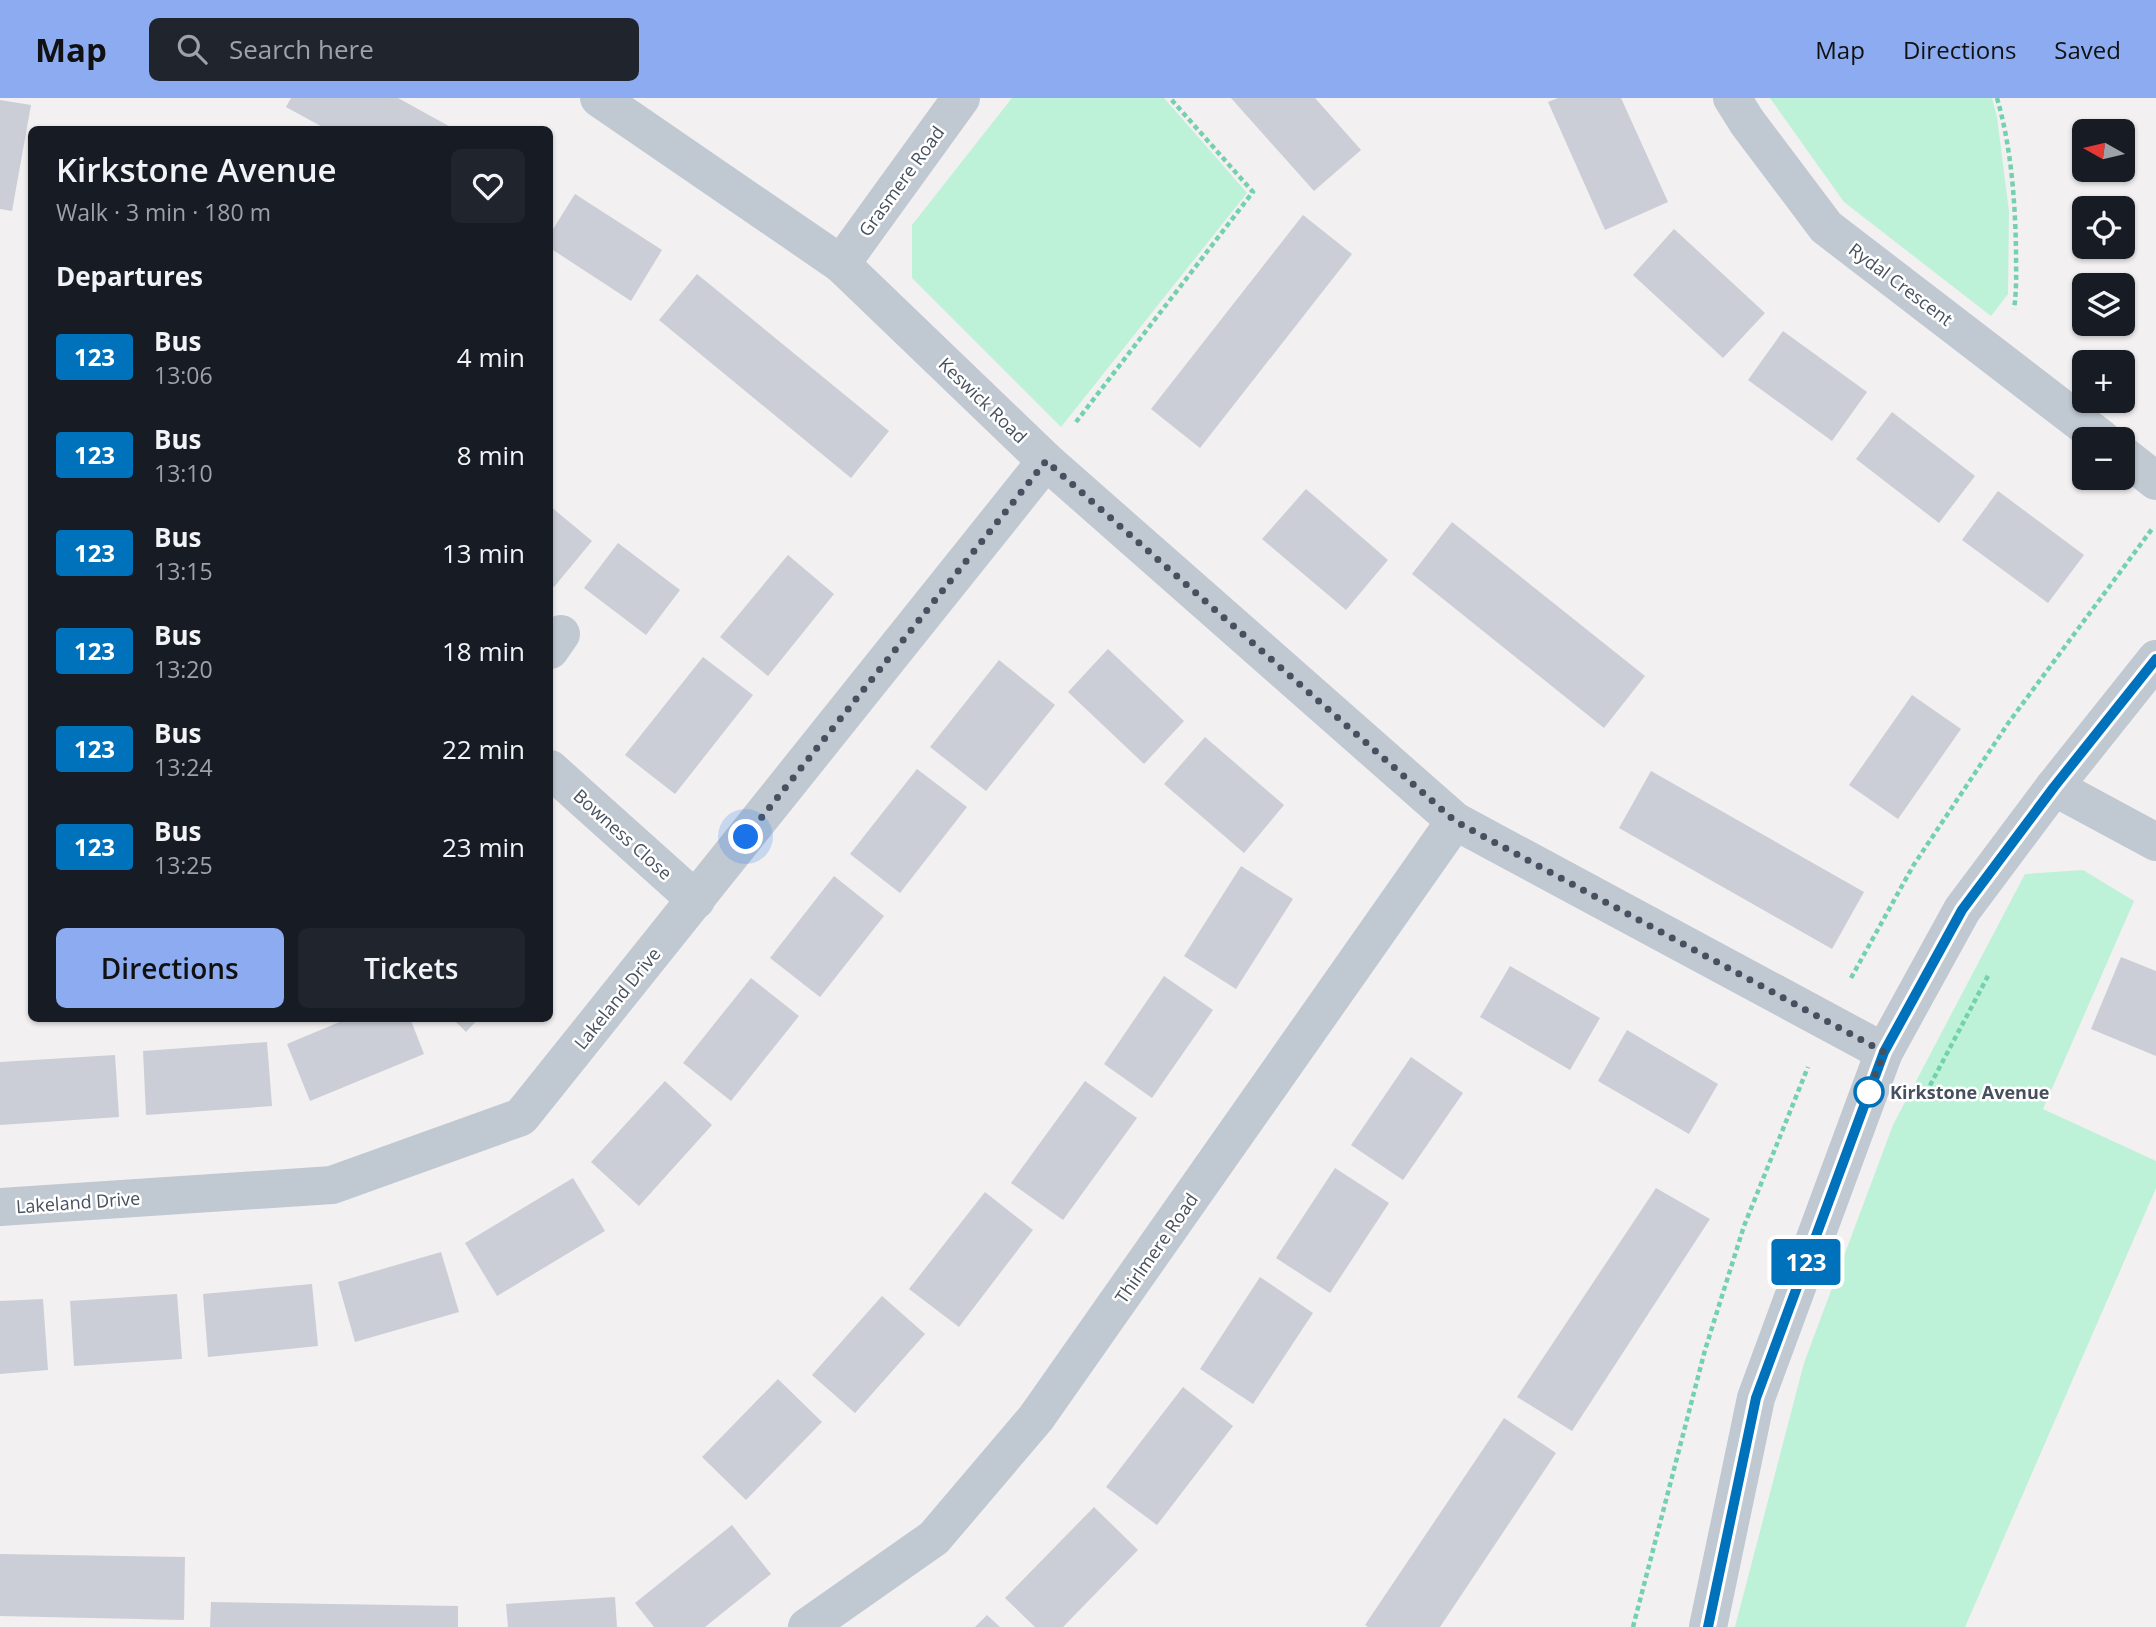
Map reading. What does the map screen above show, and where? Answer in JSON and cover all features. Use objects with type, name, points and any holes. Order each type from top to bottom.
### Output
[{"type":"street","name":"Keswick Road","points":[[599,98],[841,264],[1046,461],[1455,821],[1884,1052]]},
{"type":"street","name":"Grasmere Road","points":[[841,264],[961,98]]},
{"type":"street","name":"Rydal Crescent","points":[[1732,98],[1826,228],[2086,427]]},
{"type":"street","name":"Lakeland Drive","points":[[0,1207],[332,1185],[521,1117],[1046,461]]},
{"type":"street","points":[[2135,464],[2156,481]]},
{"type":"street","points":[[1708,1627],[1756,1398],[1884,1052],[1962,910],[2054,787],[2156,659]]},
{"type":"street","name":"Bowness Close","points":[[553,772],[696,900]]},
{"type":"street","points":[[2054,787],[2156,842]]},
{"type":"street","name":"Thirlmere Road","points":[[807,1627],[934,1538],[1036,1418],[1455,821]]},
{"type":"path","points":[[1046,461],[1253,192],[1171,98]]},
{"type":"path","points":[[1996,357],[2011,332],[2016,295],[2015,214],[2004,123],[1997,98]]},
{"type":"path","points":[[1921,1102],[1992,968]]},
{"type":"green space","points":[[1012,98],[1164,98],[1247,193],[1061,427],[912,278],[912,225]]},
{"type":"green space","points":[[1770,98],[1992,98],[1997,117],[2009,212],[2008,294],[1991,316],[1844,202]]},
{"type":"green space","points":[[2083,870],[2134,901],[2043,1109],[2156,1161],[2156,1188],[1965,1627],[1735,1627],[1804,1363],[1893,1125],[2025,874]]},
{"type":"building","points":[[291,98],[398,98],[449,126],[321,126],[286,107]]},
{"type":"building","points":[[1231,98],[1315,98],[1361,150],[1314,191]]},
{"type":"building","points":[[1558,98],[1621,98],[1668,202],[1605,230],[1548,102]]},
{"type":"building","points":[[0,100],[31,105],[12,211],[0,209]]},
{"type":"building","points":[[575,194],[662,250],[631,301],[553,250],[553,229]]},
{"type":"building","points":[[1303,215],[1352,254],[1200,448],[1151,409]]},
{"type":"building","points":[[1674,229],[1765,313],[1723,358],[1633,275]]},
{"type":"building","points":[[697,274],[889,431],[851,478],[659,320]]},
{"type":"building","points":[[1783,331],[1867,392],[1832,441],[1748,380]]},
{"type":"building","points":[[1892,412],[1975,476],[1939,523],[1856,459]]},
{"type":"building","points":[[1306,489],[1388,560],[1346,610],[1262,539]]},
{"type":"building","points":[[1998,491],[2084,555],[2048,603],[1962,540]]},
{"type":"building","points":[[553,508],[592,541],[553,586]]},
{"type":"building","points":[[1452,522],[1645,676],[1604,728],[1412,574]]},
{"type":"building","points":[[618,543],[680,590],[646,635],[584,588]]},
{"type":"building","points":[[788,555],[834,594],[768,676],[720,637]]},
{"type":"building","points":[[1108,649],[1184,721],[1144,764],[1068,692]]},
{"type":"building","points":[[703,657],[753,695],[675,794],[625,755]]},
{"type":"building","points":[[999,660],[1055,705],[986,791],[930,747]]},
{"type":"building","points":[[1912,695],[1961,729],[1898,819],[1849,785]]},
{"type":"building","points":[[1205,737],[1284,805],[1244,853],[1164,784]]},
{"type":"building","points":[[917,769],[967,807],[900,893],[850,854]]},
{"type":"building","points":[[1651,771],[1864,892],[1832,949],[1619,828]]},
{"type":"building","points":[[1241,866],[1293,899],[1236,989],[1184,956]]},
{"type":"building","points":[[834,876],[884,916],[820,997],[770,958]]},
{"type":"building","points":[[2121,957],[2156,971],[2156,1056],[2091,1029]]},
{"type":"building","points":[[1510,966],[1600,1018],[1570,1070],[1480,1017]]},
{"type":"building","points":[[1164,976],[1213,1010],[1152,1098],[1104,1064]]},
{"type":"building","points":[[751,978],[799,1016],[731,1101],[683,1063]]},
{"type":"building","points":[[339,1022],[412,1022],[424,1054],[310,1101],[287,1044]]},
{"type":"building","points":[[456,1022],[475,1022],[466,1032]]},
{"type":"building","points":[[1627,1030],[1718,1084],[1689,1134],[1598,1081]]},
{"type":"building","points":[[267,1042],[272,1106],[146,1115],[143,1051]]},
{"type":"building","points":[[115,1055],[119,1117],[0,1125],[0,1062]]},
{"type":"building","points":[[1411,1057],[1463,1093],[1403,1180],[1351,1145]]},
{"type":"building","points":[[665,1081],[712,1125],[639,1206],[591,1162]]},
{"type":"building","points":[[1085,1081],[1137,1118],[1063,1220],[1011,1183]]},
{"type":"building","points":[[1335,1168],[1389,1203],[1330,1293],[1276,1258]]},
{"type":"building","points":[[573,1178],[605,1231],[497,1296],[465,1243]]},
{"type":"building","points":[[1656,1188],[1710,1219],[1572,1431],[1517,1397]]},
{"type":"building","points":[[985,1192],[1033,1230],[959,1327],[909,1289]]},
{"type":"building","points":[[441,1252],[459,1312],[355,1342],[338,1282]]},
{"type":"building","points":[[1260,1277],[1313,1313],[1253,1404],[1200,1369]]},
{"type":"building","points":[[312,1284],[318,1346],[208,1357],[203,1294]]},
{"type":"building","points":[[177,1294],[182,1359],[74,1366],[70,1301]]},
{"type":"building","points":[[882,1296],[925,1334],[855,1413],[812,1375]]},
{"type":"building","points":[[43,1299],[48,1370],[0,1374],[0,1301]]},
{"type":"building","points":[[778,1379],[822,1422],[746,1500],[702,1457]]},
{"type":"building","points":[[1183,1387],[1233,1426],[1157,1525],[1106,1487]]},
{"type":"building","points":[[1504,1418],[1556,1453],[1440,1627],[1368,1627],[1365,1625]]},
{"type":"building","points":[[1094,1507],[1138,1550],[1063,1627],[1035,1627],[1005,1598]]},
{"type":"building","points":[[732,1525],[771,1574],[705,1627],[654,1627],[635,1603]]},
{"type":"building","points":[[0,1554],[185,1557],[184,1620],[0,1616]]},
{"type":"building","points":[[615,1597],[617,1627],[508,1627],[506,1604]]},
{"type":"building","points":[[211,1602],[458,1606],[458,1627],[210,1627]]},
{"type":"building","points":[[987,1615],[1000,1627],[975,1627]]},
{"type":"bus line","name":"123","points":[[1708,1627],[1756,1398],[1884,1052],[1962,910],[2054,787],[2156,659]]},
{"type":"place","name":"Kirkstone Avenue","points":[[1869,1092]]},
{"type":"route","points":[[746,837],[1046,461],[1455,821],[1884,1052],[1865,1101],[1869,1092]]}]
